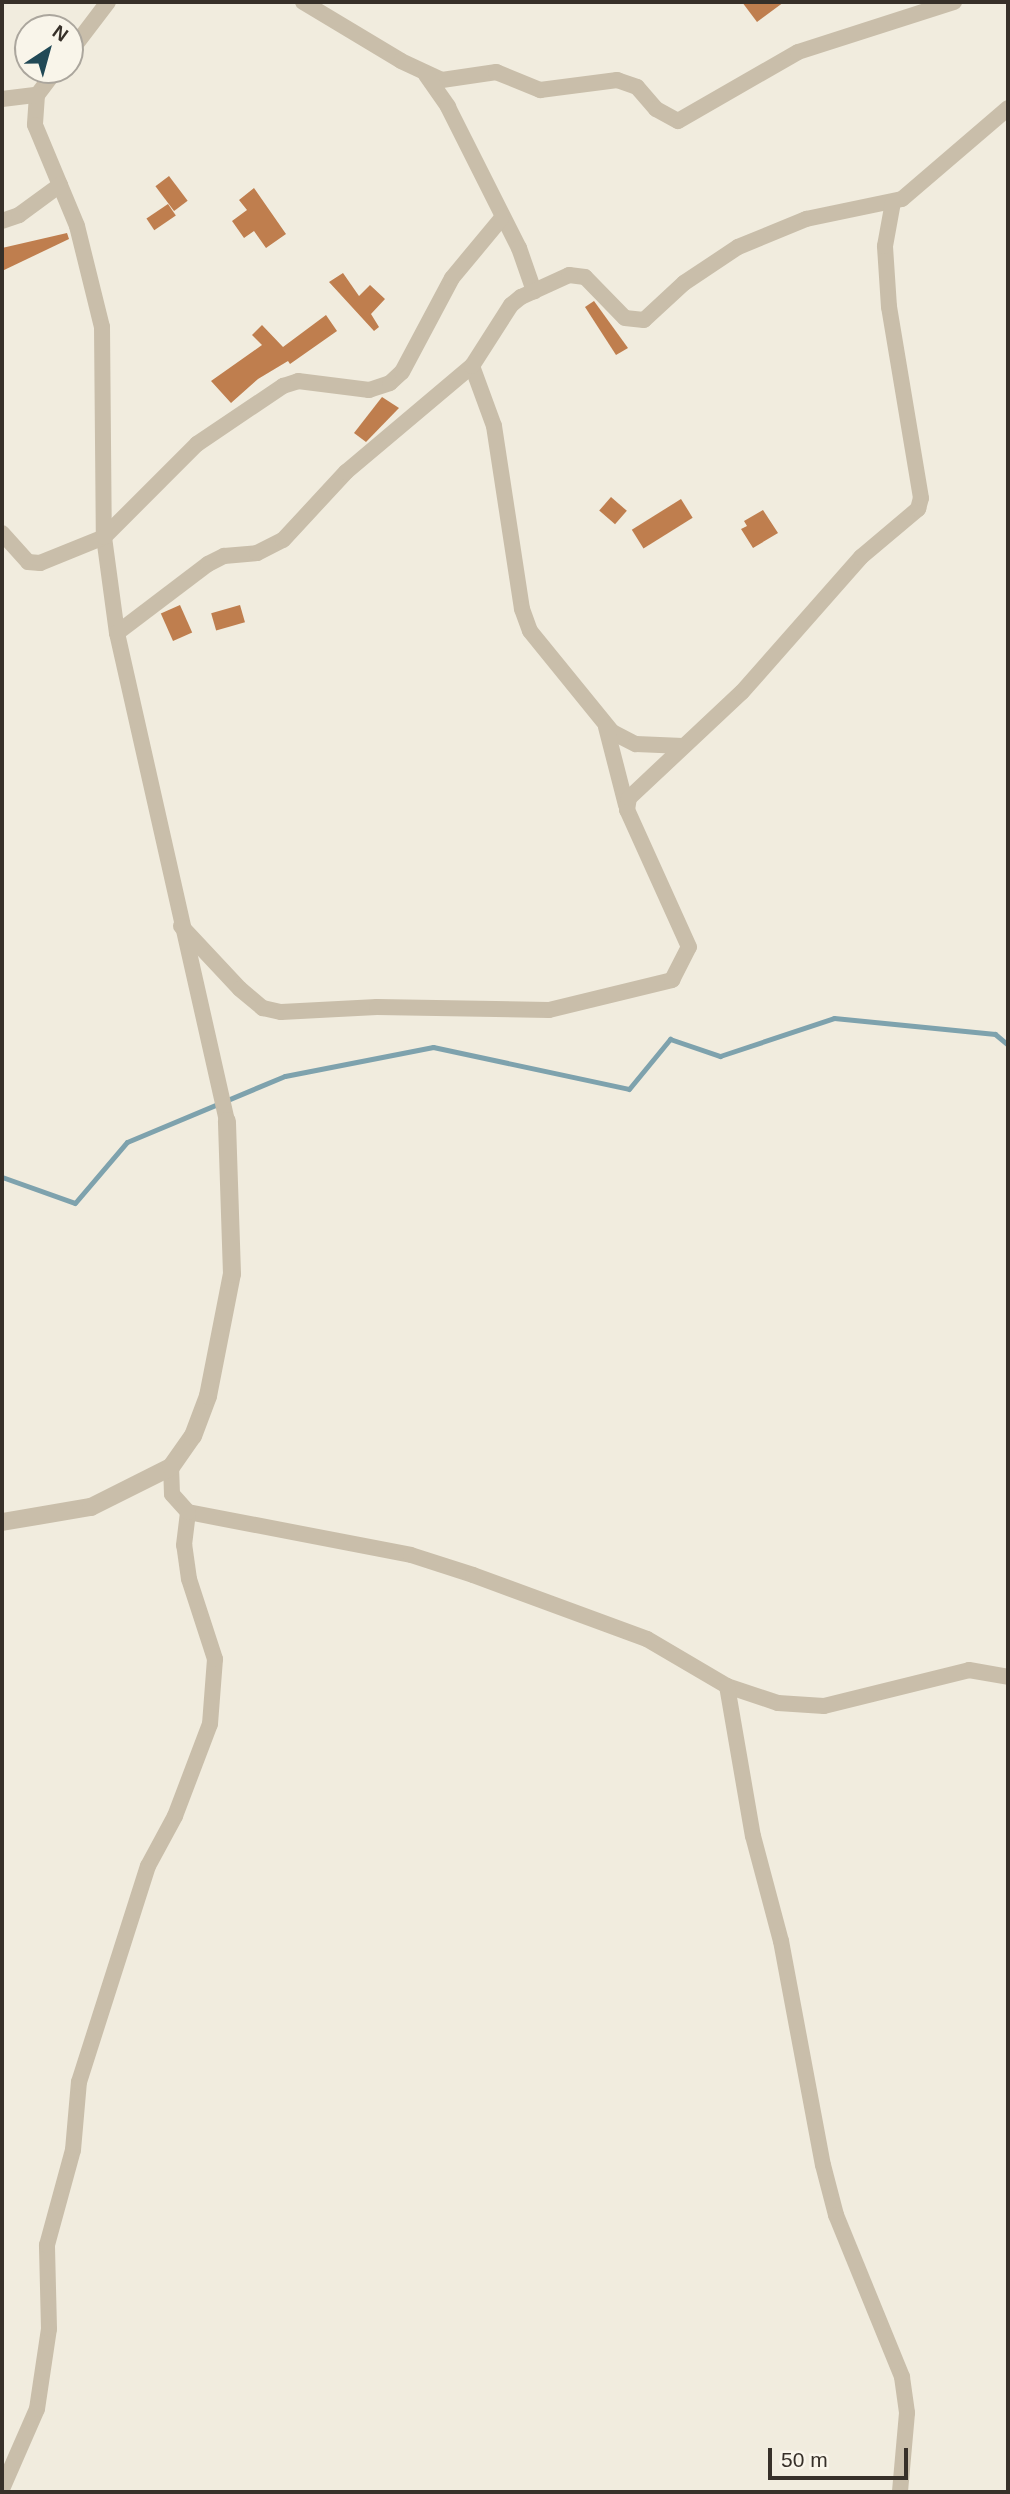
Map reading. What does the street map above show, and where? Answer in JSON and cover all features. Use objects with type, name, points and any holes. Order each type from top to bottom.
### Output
[{"type":"street","points":[[84,34],[108,2]]},
{"type":"street","points":[[303,2],[425,74],[453,80],[496,72],[540,90],[617,80],[637,87],[656,110],[678,121],[798,52],[954,2]]},
{"type":"street","points":[[425,74],[443,99],[501,219],[519,248],[534,291]]},
{"type":"street","points":[[2,1522],[91,1507],[171,1467],[193,1437],[208,1396],[232,1274],[228,1121],[181,926],[117,633],[104,537],[102,327],[84,252],[35,125],[37,96],[46,84]]},
{"type":"street","points":[[2,99],[37,96]]},
{"type":"street","points":[[117,633],[208,564],[224,556],[257,553],[283,540],[346,472],[472,366],[511,305],[534,291],[569,275],[585,277],[625,317],[644,320],[684,283],[738,247],[806,219],[902,199],[1008,107]]},
{"type":"street","points":[[2,221],[19,215],[60,185]]},
{"type":"street","points":[[626,805],[641,784],[742,692],[861,556],[918,509],[922,488],[889,307],[885,246],[893,201]]},
{"type":"street","points":[[2,533],[34,564],[104,537],[197,444],[283,386],[298,381],[369,390],[390,383],[402,372],[452,278],[501,219]]},
{"type":"street","points":[[472,366],[495,426],[522,609],[530,631],[606,727],[636,744],[683,746]]},
{"type":"street","points":[[181,926],[240,989],[263,1008],[281,1012],[377,1007],[549,1010],[636,992],[671,980],[689,947],[626,805],[606,727]]},
{"type":"street","points":[[171,1467],[172,1494],[188,1512],[411,1555],[461,1571],[647,1639],[727,1686],[778,1703],[824,1706],[969,1670],[1008,1677]]},
{"type":"street","points":[[2,2489],[37,2409],[49,2329],[47,2245],[74,2150],[79,2082],[148,1866],[175,1816],[210,1724],[215,1659],[189,1579],[184,1545],[188,1512]]},
{"type":"street","points":[[727,1686],[753,1836],[781,1941],[823,2165],[836,2215],[902,2377],[907,2413],[900,2492]]},
{"type":"building","points":[[742,2],[784,2],[757,22]]},
{"type":"building","points":[[169,176],[188,201],[174,211],[155,186]]},
{"type":"building","points":[[254,188],[286,234],[266,248],[254,231],[244,238],[232,221],[247,210],[239,200]]},
{"type":"building","points":[[168,204],[176,216],[154,230],[146,219]]},
{"type":"building","points":[[67,233],[69,239],[2,271],[2,248]]},
{"type":"building","points":[[343,273],[359,296],[370,285],[385,299],[371,314],[379,327],[374,331],[329,282]]},
{"type":"building","points":[[594,301],[628,348],[616,355],[585,307]]},
{"type":"building","points":[[326,315],[337,331],[290,364],[288,361],[258,379],[231,403],[211,381],[262,345],[252,335],[262,325],[283,347]]},
{"type":"building","points":[[382,397],[399,408],[366,442],[354,433]]},
{"type":"building","points":[[611,497],[627,511],[615,524],[599,511]]},
{"type":"building","points":[[681,499],[693,518],[643,548],[632,530]]},
{"type":"building","points":[[763,510],[778,533],[753,548],[741,529],[747,526],[744,521]]},
{"type":"building","points":[[180,605],[192,632],[173,641],[161,614]]},
{"type":"building","points":[[240,605],[245,622],[216,631],[211,613]]},
{"type":"waterway","points":[[2,1177],[75,1203],[127,1142],[285,1076],[433,1047],[629,1089],[670,1039],[720,1056],[834,1018],[995,1034],[1008,1045]]}]
